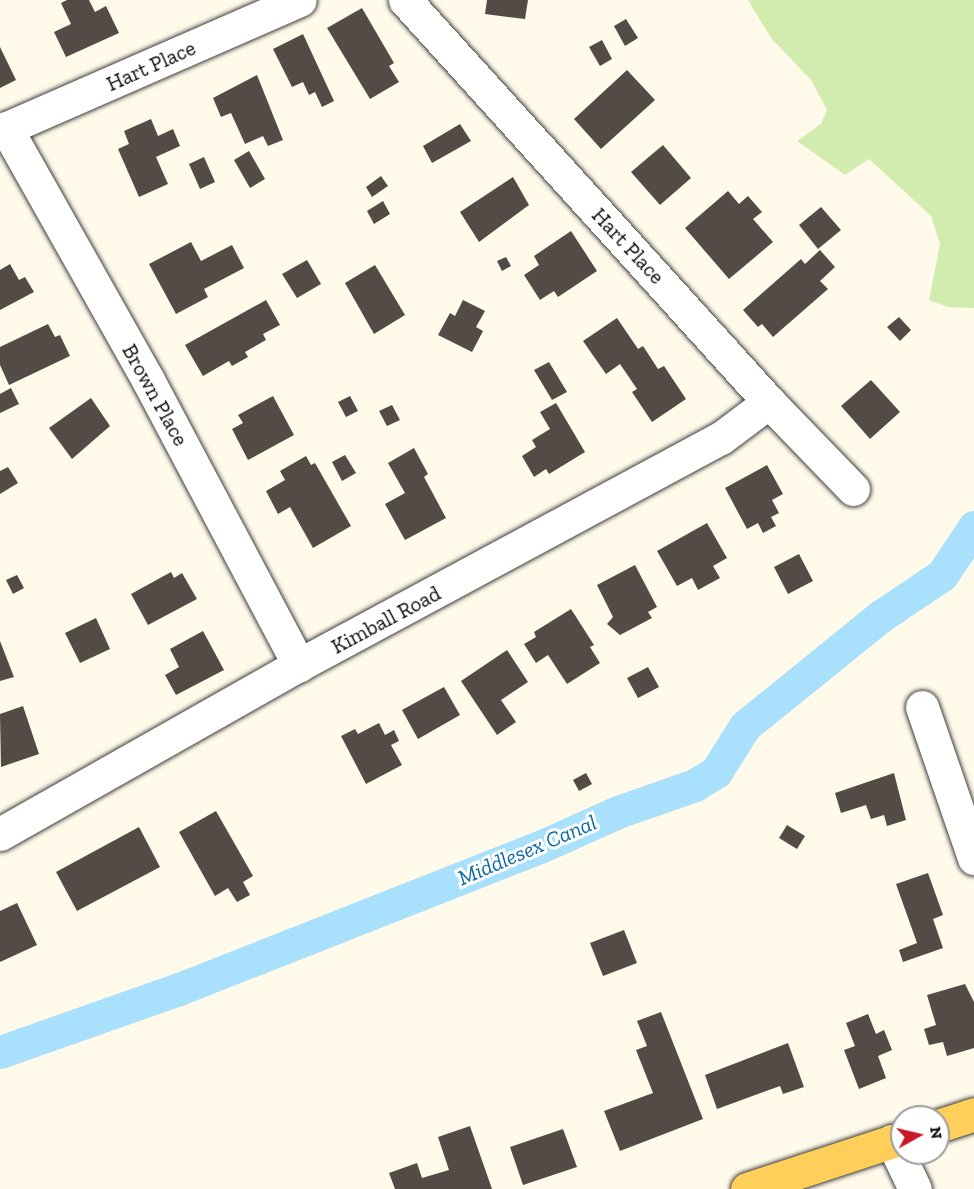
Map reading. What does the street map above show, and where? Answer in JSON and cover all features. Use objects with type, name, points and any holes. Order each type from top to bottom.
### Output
[{"type":"main road","points":[[950,1122],[974,1114]]},
{"type":"main road","points":[[747,1189],[890,1141]]},
{"type":"street","name":"Hart Place","points":[[3,129],[300,0]]},
{"type":"street","name":"Hart Place","points":[[405,0],[769,402],[853,489]]},
{"type":"street","name":"Brown Place","points":[[3,129],[148,380],[299,665]]},
{"type":"street","name":"Kimball Road","points":[[0,834],[299,665],[721,438],[769,402]]},
{"type":"street","points":[[922,707],[974,858]]},
{"type":"street","points":[[906,1165],[915,1189]]},
{"type":"green space","points":[[748,0],[974,0],[974,308],[948,307],[929,300],[940,244],[931,216],[869,159],[845,175],[797,141],[821,124],[827,110],[811,80],[771,38]]},
{"type":"building","points":[[67,0],[89,0],[95,12],[106,6],[119,33],[66,57],[54,32],[71,24],[61,3]]},
{"type":"building","points":[[487,0],[528,0],[525,19],[485,14]]},
{"type":"building","points":[[362,8],[394,63],[389,66],[399,82],[370,99],[327,28]]},
{"type":"building","points":[[626,19],[638,38],[625,46],[614,26]]},
{"type":"building","points":[[303,34],[334,101],[322,107],[315,92],[309,95],[303,82],[292,87],[273,49]]},
{"type":"building","points":[[602,40],[612,59],[600,66],[589,47]]},
{"type":"building","points":[[0,47],[16,80],[0,88]]},
{"type":"building","points":[[627,70],[655,100],[601,149],[574,119]]},
{"type":"building","points":[[257,75],[283,140],[268,146],[263,136],[245,144],[231,113],[221,117],[213,98]]},
{"type":"building","points":[[151,119],[158,136],[173,129],[180,146],[156,157],[168,184],[139,197],[118,149],[129,144],[124,131]]},
{"type":"building","points":[[460,124],[471,141],[432,163],[423,146]]},
{"type":"building","points":[[663,145],[691,178],[660,205],[631,172]]},
{"type":"building","points":[[249,151],[265,179],[250,188],[234,160]]},
{"type":"building","points":[[204,157],[215,182],[200,189],[189,164]]},
{"type":"building","points":[[381,176],[388,186],[372,197],[366,187]]},
{"type":"building","points":[[513,177],[529,205],[479,242],[460,212]]},
{"type":"building","points":[[728,191],[739,204],[748,196],[762,212],[753,219],[773,242],[729,279],[685,228]]},
{"type":"building","points":[[383,201],[390,214],[374,224],[367,211]]},
{"type":"building","points":[[821,207],[841,230],[818,249],[799,225]]},
{"type":"building","points":[[571,231],[597,271],[558,297],[554,291],[540,300],[524,275],[539,265],[534,256]]},
{"type":"building","points":[[191,242],[201,261],[232,245],[244,268],[204,289],[208,297],[176,314],[149,264]]},
{"type":"building","points":[[820,250],[835,267],[820,281],[828,289],[773,337],[762,324],[758,327],[743,310],[801,259],[805,264]]},
{"type":"building","points":[[506,257],[511,266],[502,271],[497,261]]},
{"type":"building","points":[[307,260],[321,284],[297,298],[282,274]]},
{"type":"building","points":[[10,264],[19,280],[25,277],[34,292],[0,310],[0,270]]},
{"type":"building","points":[[375,265],[405,315],[374,334],[345,283]]},
{"type":"building","points":[[266,300],[280,325],[263,334],[266,340],[245,352],[248,357],[232,366],[229,361],[203,376],[185,345]]},
{"type":"building","points":[[463,300],[485,311],[476,327],[483,331],[472,352],[438,335],[450,313],[455,316]]},
{"type":"building","points":[[899,317],[911,330],[900,341],[887,327]]},
{"type":"building","points":[[617,318],[638,349],[643,346],[658,369],[664,366],[686,399],[652,422],[632,392],[637,389],[620,364],[606,374],[583,341]]},
{"type":"building","points":[[48,324],[55,337],[60,335],[70,356],[9,385],[0,365],[0,347]]},
{"type":"building","points":[[549,362],[567,392],[552,400],[534,370]]},
{"type":"building","points":[[871,380],[900,412],[870,439],[841,406]]},
{"type":"building","points":[[11,388],[19,404],[0,413],[0,394]]},
{"type":"building","points":[[273,396],[294,435],[248,460],[232,429],[243,423],[238,415]]},
{"type":"building","points":[[350,396],[358,411],[346,417],[338,402]]},
{"type":"building","points":[[91,398],[110,426],[72,459],[49,428]]},
{"type":"building","points":[[556,403],[585,452],[549,474],[546,469],[534,477],[522,456],[536,447],[532,440],[550,429],[540,412]]},
{"type":"building","points":[[392,405],[400,420],[387,426],[379,411]]},
{"type":"building","points":[[414,448],[428,474],[424,477],[446,518],[405,540],[385,504],[405,493],[388,463]]},
{"type":"building","points":[[345,455],[356,473],[342,481],[332,462]]},
{"type":"building","points":[[306,456],[311,465],[315,463],[351,526],[313,548],[290,507],[278,514],[266,491],[285,480],[280,471]]},
{"type":"building","points":[[767,465],[783,494],[772,500],[779,513],[771,517],[776,526],[763,533],[758,523],[747,529],[725,488]]},
{"type":"building","points":[[8,467],[18,483],[0,494],[0,471]]},
{"type":"building","points":[[707,523],[727,558],[713,566],[720,578],[698,590],[692,578],[677,586],[657,551]]},
{"type":"building","points":[[799,554],[813,581],[788,594],[774,567]]},
{"type":"building","points":[[635,565],[657,607],[648,612],[652,618],[620,635],[607,624],[613,617],[597,585]]},
{"type":"building","points":[[171,572],[174,578],[182,573],[197,599],[148,625],[131,594]]},
{"type":"building","points":[[17,575],[24,588],[13,594],[6,580]]},
{"type":"building","points":[[571,609],[594,645],[590,647],[600,663],[567,684],[548,655],[536,663],[524,644],[536,637],[534,632]]},
{"type":"building","points":[[96,618],[110,649],[80,663],[65,633]]},
{"type":"building","points":[[203,631],[224,670],[176,695],[165,675],[179,667],[170,649]]},
{"type":"building","points":[[0,641],[14,677],[0,681]]},
{"type":"building","points":[[507,650],[528,682],[501,700],[516,722],[497,735],[461,681]]},
{"type":"building","points":[[648,667],[659,687],[638,698],[627,678]]},
{"type":"building","points":[[444,687],[460,715],[418,739],[402,710]]},
{"type":"building","points":[[23,706],[39,754],[1,767],[0,714]]},
{"type":"building","points":[[379,723],[385,735],[394,730],[399,741],[391,745],[402,765],[366,784],[341,736],[355,729],[358,734]]},
{"type":"building","points":[[586,773],[592,784],[579,791],[573,780]]},
{"type":"building","points":[[894,773],[906,820],[887,826],[884,815],[871,819],[866,805],[841,813],[835,793]]},
{"type":"building","points":[[216,811],[253,876],[243,882],[250,895],[237,902],[228,888],[215,896],[179,832]]},
{"type":"building","points":[[787,825],[805,836],[797,849],[779,838]]},
{"type":"building","points":[[139,827],[160,867],[77,911],[56,872]]},
{"type":"building","points":[[928,873],[943,915],[933,919],[943,948],[903,962],[899,950],[917,943],[896,884]]},
{"type":"building","points":[[17,903],[37,945],[0,962],[0,911]]},
{"type":"building","points":[[624,930],[637,963],[603,976],[590,943]]},
{"type":"building","points":[[965,984],[974,1002],[974,1048],[947,1056],[943,1042],[929,1045],[924,1029],[936,1025],[927,995]]},
{"type":"building","points":[[661,1012],[703,1119],[620,1151],[604,1111],[653,1093],[636,1050],[647,1046],[637,1021]]},
{"type":"building","points":[[868,1014],[876,1034],[884,1030],[892,1050],[878,1056],[886,1078],[859,1089],[844,1050],[855,1046],[846,1023]]},
{"type":"building","points":[[788,1043],[804,1087],[783,1094],[780,1086],[717,1109],[705,1075]]},
{"type":"building","points":[[470,1126],[492,1189],[395,1189],[389,1173],[417,1163],[422,1178],[449,1170],[438,1137]]},
{"type":"building","points":[[563,1129],[577,1167],[523,1185],[510,1147]]},
{"type":"waterway","name":"Middlesex Canal","points":[[0,1052],[179,989],[540,847],[618,812],[695,785],[716,772],[745,726],[881,616],[942,575],[974,527]]}]
